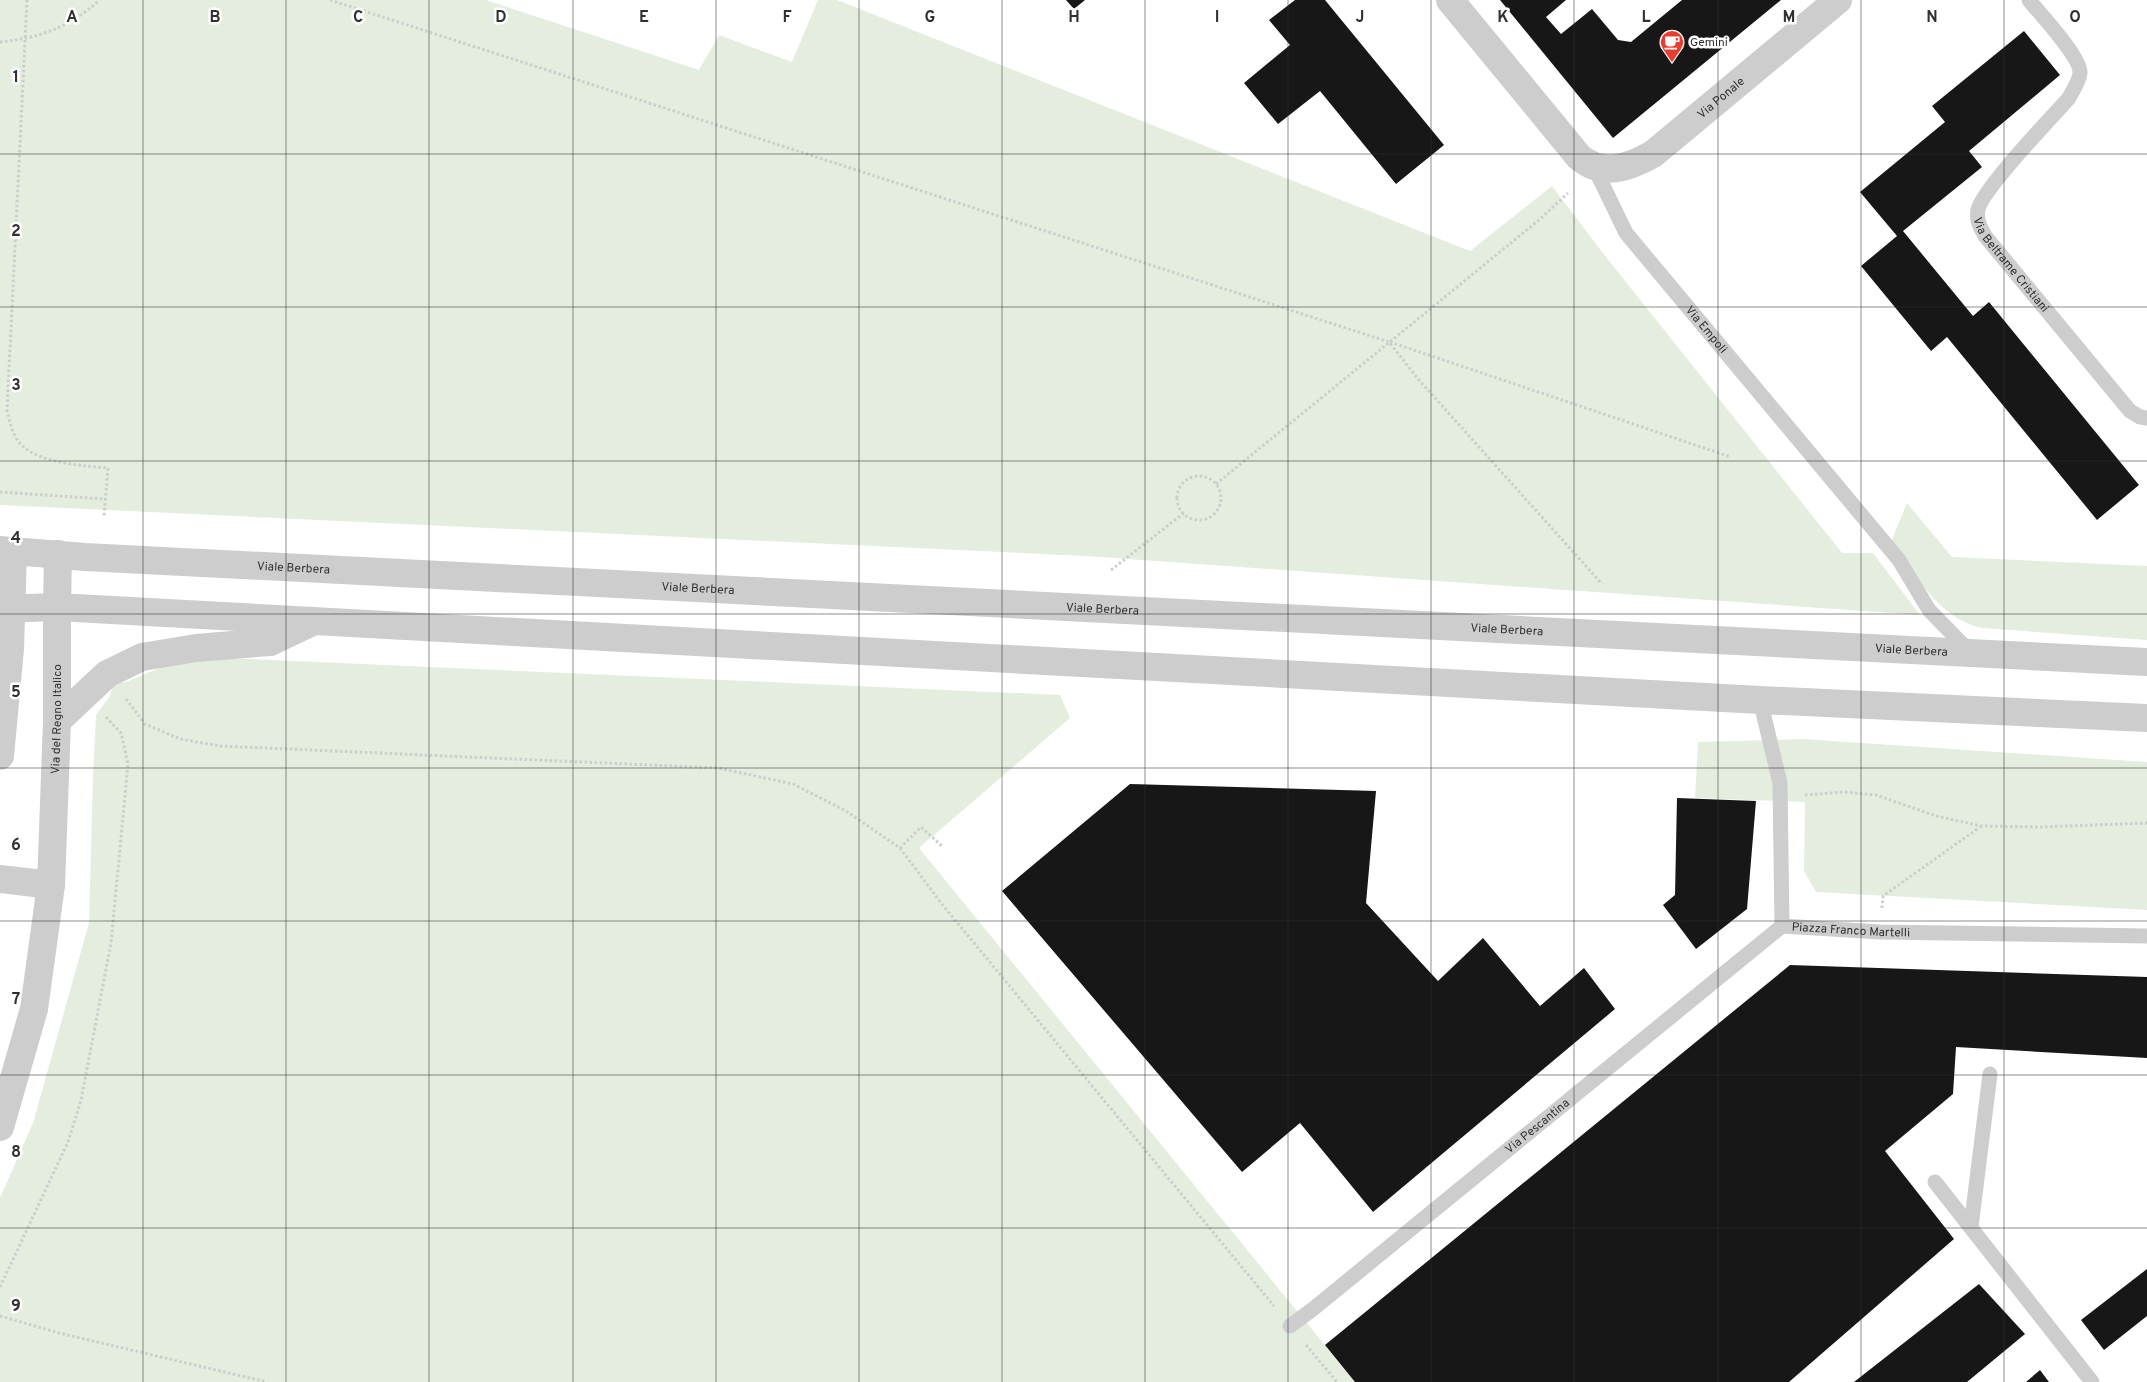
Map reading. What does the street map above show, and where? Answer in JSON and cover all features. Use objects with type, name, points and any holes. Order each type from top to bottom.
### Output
[{"type":"street","name":"Via Empoli","points":[[1450,0],[1579,157],[1594,166]]},
{"type":"street","name":"Via Ponale","points":[[1594,166],[1609,170],[1618,169],[1640,161],[1652,154],[1838,0]]},
{"type":"street","name":"Viale Berbera","points":[[7,551],[85,557],[2147,662]]},
{"type":"street","points":[[0,744],[7,551]]},
{"type":"street","name":"Via del Regno Italico","points":[[0,1128],[34,1009],[51,885],[57,721],[56,607],[58,554]]},
{"type":"street","points":[[6,610],[56,607],[315,620],[1760,700],[2147,718]]},
{"type":"street","points":[[57,721],[107,674],[142,657],[196,648],[270,642],[315,620]]},
{"type":"street","points":[[0,879],[51,885]]},
{"type":"lane","name":"Via Beltrame Cristiani","points":[[2029,0],[2073,54],[2080,71],[2077,83],[2069,98],[1989,190],[1978,208],[1978,221],[1984,236],[2130,411],[2140,417],[2147,418]]},
{"type":"lane","name":"Via Empoli","points":[[1594,166],[1626,233],[1898,560],[1929,610],[1971,653]]},
{"type":"lane","name":"Piazza Franco Martelli","points":[[1760,700],[1780,783],[1782,926],[1880,932],[2147,936]]},
{"type":"lane","name":"Via Pescantina","points":[[1290,1326],[1782,926]]},
{"type":"lane","points":[[1970,1227],[1990,1074]]},
{"type":"lane","points":[[1935,1182],[2092,1382]]},
{"type":"path","points":[[26,0],[26,40],[7,410],[12,431],[25,448],[44,458],[84,466],[108,468],[104,516]]},
{"type":"path","points":[[0,42],[26,40],[58,30],[86,13],[100,0]]},
{"type":"path","points":[[330,0],[1389,342],[1731,457]]},
{"type":"path","points":[[1216,484],[1539,220],[1568,193]]},
{"type":"path","points":[[1389,342],[1418,379],[1602,584]]},
{"type":"path","points":[[1198,476],[1205,476],[1216,484],[1221,498],[1220,505],[1211,517],[1197,520],[1184,513],[1178,500],[1180,487],[1185,481],[1198,476]]},
{"type":"path","points":[[0,492],[106,499]]},
{"type":"path","points":[[1110,570],[1184,513]]},
{"type":"path","points":[[121,694],[145,724],[180,739],[220,746],[727,770],[793,784],[846,811],[900,848],[941,903],[1337,1382]]},
{"type":"path","points":[[0,1287],[68,1142],[80,1100],[111,943],[128,764],[121,733],[100,712]]},
{"type":"path","points":[[1781,797],[1844,792],[1876,795],[1936,816],[1981,826],[2147,823]]},
{"type":"path","points":[[1880,932],[1883,896],[1981,826]]},
{"type":"path","points":[[900,848],[921,827],[943,847]]},
{"type":"path","points":[[0,1316],[59,1333],[267,1382]]},
{"type":"green space","points":[[0,0],[486,0],[699,70],[719,35],[792,62],[818,0],[837,0],[1470,251],[1552,186],[1602,252],[1842,553],[1873,553],[1920,615],[1086,556],[0,505]]},
{"type":"green space","points":[[1907,503],[1952,557],[2147,566],[2147,640],[1982,628],[1967,623],[1941,606],[1919,581],[1891,542]]},
{"type":"green space","points":[[184,658],[249,659],[1060,695],[1070,718],[919,848],[1355,1382],[0,1382],[0,1198],[33,1123],[89,923],[96,715],[110,696],[113,683],[126,682]]},
{"type":"green space","points":[[1802,739],[2147,762],[2147,910],[1816,892],[1804,871],[1805,802],[1695,798],[1698,742]]},
{"type":"building","points":[[1066,0],[1085,0],[1074,9]]},
{"type":"building","points":[[1295,0],[1325,0],[1444,145],[1396,184],[1320,91],[1278,124],[1244,83],[1290,45],[1269,20]]},
{"type":"building","points":[[1500,0],[1566,0],[1546,17],[1561,34],[1592,9],[1618,40],[1631,42],[1682,0],[1781,0],[1613,138]]},
{"type":"building","points":[[2024,31],[2060,75],[1969,151],[1982,167],[1903,231],[1973,316],[1989,302],[2139,485],[2097,520],[1947,337],[1931,351],[1861,266],[1897,236],[1860,192],[1945,122],[1932,106]]},
{"type":"building","points":[[1130,784],[1376,791],[1366,903],[1438,981],[1483,938],[1540,1006],[1584,968],[1615,1009],[1373,1212],[1300,1123],[1242,1172],[1002,891]]},
{"type":"building","points":[[1677,798],[1756,801],[1747,909],[1696,949],[1663,905],[1675,895]]},
{"type":"building","points":[[1790,965],[2147,977],[2147,1058],[1956,1047],[1953,1094],[1885,1151],[1954,1239],[1789,1382],[1355,1382],[1325,1345]]},
{"type":"building","points":[[2147,1269],[2147,1316],[2104,1350],[2081,1320]]},
{"type":"building","points":[[1979,1284],[2025,1334],[1967,1382],[1854,1382]]},
{"type":"building","points":[[2040,1370],[2049,1382],[2026,1382]]},
{"type":"place","name":"Gemini","points":[[1672,63]]}]
